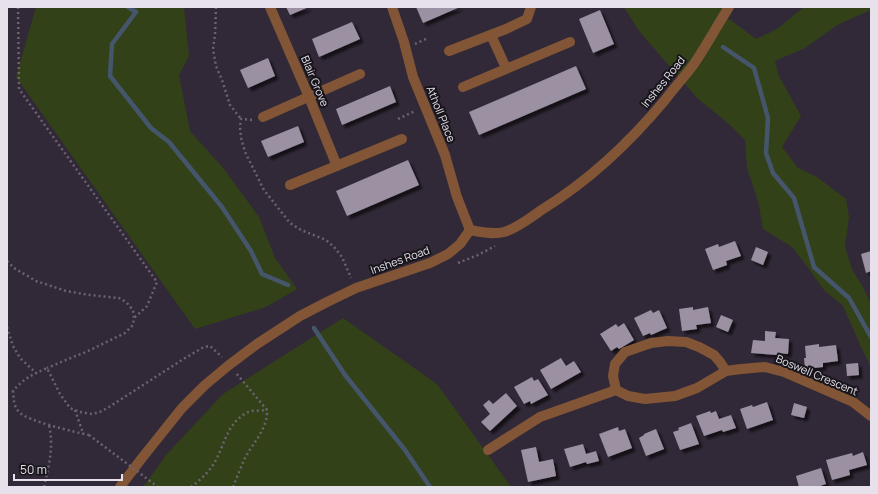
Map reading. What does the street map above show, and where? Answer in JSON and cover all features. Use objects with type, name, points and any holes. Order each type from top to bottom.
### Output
[{"type":"street","name":"Blair Grove","points":[[270,7],[337,166]]},
{"type":"street","name":"Atholl Place","points":[[392,7],[404,42],[413,78],[445,155],[470,230]]},
{"type":"street","points":[[449,51],[528,19],[531,7]]},
{"type":"street","name":"Inshes Road","points":[[120,487],[182,408],[205,385],[257,344],[300,316],[356,288],[430,263],[448,254],[460,244],[470,230],[488,233],[503,232],[516,227],[586,180],[622,147],[648,120],[693,65],[729,7]]},
{"type":"street","points":[[491,35],[506,68]]},
{"type":"street","points":[[463,87],[570,42]]},
{"type":"street","points":[[263,117],[360,74]]},
{"type":"street","points":[[290,185],[402,139]]},
{"type":"street","points":[[488,450],[540,417],[616,390],[613,376],[615,364],[625,352],[651,343],[668,341],[686,342],[714,355],[726,371]]},
{"type":"street","name":"Boswell Crescent","points":[[616,390],[628,396],[645,399],[675,396],[697,388],[726,371],[766,367],[784,372],[853,402],[871,416]]},
{"type":"path","points":[[18,7],[19,89],[157,282],[147,306],[134,318]]},
{"type":"path","points":[[216,7],[213,49],[216,66],[230,105],[242,119]]},
{"type":"path","points":[[412,45],[428,38]]},
{"type":"path","points":[[398,119],[417,110]]},
{"type":"path","points":[[7,262],[36,281],[66,291],[119,298],[126,302],[133,310],[133,325],[125,333],[92,350],[36,373],[21,382],[14,391],[14,405],[20,413],[37,421],[90,435],[158,487]]},
{"type":"path","points":[[7,327],[13,346],[20,358],[36,373]]},
{"type":"path","points":[[47,368],[60,394],[70,408],[80,412],[92,414],[109,407],[184,358],[204,347],[210,346],[219,354]]},
{"type":"path","points":[[233,487],[245,458],[260,435],[267,417],[267,410],[237,374]]},
{"type":"path","points":[[75,410],[84,434]]},
{"type":"path","points":[[191,487],[200,480],[212,465],[227,433],[235,421],[249,412],[267,410]]},
{"type":"path","points":[[44,487],[52,441],[49,425]]},
{"type":"green space","points":[[36,7],[184,7],[189,56],[179,75],[190,131],[224,169],[259,217],[275,258],[297,289],[266,307],[195,329],[16,77]]},
{"type":"green space","points":[[624,7],[725,7],[720,12],[756,39],[777,29],[804,7],[871,7],[871,10],[837,25],[805,48],[775,61],[779,76],[801,116],[782,147],[798,168],[817,177],[846,199],[849,217],[845,247],[852,269],[865,291],[871,305],[871,367],[843,306],[824,290],[792,247],[763,229],[758,201],[747,168],[745,140],[729,124],[698,99],[639,31]]},
{"type":"green space","points":[[343,318],[437,384],[511,487],[143,487],[167,454],[223,394]]},
{"type":"building","points":[[286,7],[309,7],[290,15]]},
{"type":"building","points":[[416,7],[460,7],[423,23]]},
{"type":"building","points":[[600,10],[614,44],[593,53],[579,19]]},
{"type":"building","points":[[352,22],[360,39],[319,57],[312,39]]},
{"type":"building","points":[[268,58],[275,76],[248,88],[240,70]]},
{"type":"building","points":[[576,66],[586,89],[479,135],[469,112]]},
{"type":"building","points":[[390,86],[396,102],[342,125],[336,109]]},
{"type":"building","points":[[298,126],[304,142],[268,157],[261,141]]},
{"type":"building","points":[[408,160],[419,185],[347,216],[336,191]]},
{"type":"building","points":[[735,241],[741,256],[726,261],[727,265],[713,270],[705,249],[718,244],[719,247]]},
{"type":"building","points":[[756,247],[768,252],[763,265],[751,260]]},
{"type":"building","points":[[871,251],[871,271],[866,273],[861,254]]},
{"type":"building","points":[[693,307],[693,310],[708,307],[711,323],[696,325],[697,329],[682,331],[679,309]]},
{"type":"building","points":[[651,310],[653,313],[659,310],[667,328],[651,335],[650,333],[643,336],[634,318]]},
{"type":"building","points":[[721,315],[733,320],[728,332],[716,327]]},
{"type":"building","points":[[624,323],[634,340],[619,349],[617,347],[611,351],[600,334],[616,324],[618,327]]},
{"type":"building","points":[[765,331],[776,332],[775,338],[789,339],[788,354],[778,353],[777,355],[751,353],[753,340],[765,341]]},
{"type":"building","points":[[819,344],[819,347],[836,345],[838,361],[823,363],[823,367],[805,369],[805,346]]},
{"type":"building","points":[[561,358],[566,366],[574,361],[581,372],[551,389],[540,370]]},
{"type":"building","points":[[858,363],[859,375],[847,376],[846,364]]},
{"type":"building","points":[[532,377],[534,381],[538,379],[548,395],[531,404],[530,401],[524,404],[514,387]]},
{"type":"building","points":[[506,393],[517,406],[490,431],[481,422],[490,414],[483,405],[489,400],[493,404]]},
{"type":"building","points":[[767,402],[773,420],[747,429],[740,409],[752,405],[753,407]]},
{"type":"building","points":[[794,403],[807,407],[804,418],[791,415]]},
{"type":"building","points":[[710,411],[711,413],[716,411],[719,419],[731,415],[736,428],[723,432],[722,430],[704,436],[696,416]]},
{"type":"building","points":[[691,423],[699,444],[680,450],[673,432],[679,430],[678,428]]},
{"type":"building","points":[[618,427],[619,431],[625,429],[632,448],[608,457],[599,434]]},
{"type":"building","points":[[656,429],[664,449],[646,456],[639,438]]},
{"type":"building","points":[[583,444],[586,454],[596,451],[599,461],[587,464],[586,462],[570,467],[564,449]]},
{"type":"building","points":[[536,447],[539,462],[553,459],[556,476],[528,482],[521,450]]},
{"type":"building","points":[[863,452],[867,465],[849,470],[850,475],[832,480],[826,460],[852,453],[853,456]]},
{"type":"building","points":[[821,468],[826,484],[817,487],[799,487],[796,476]]},
{"type":"waterway","points":[[128,7],[136,12],[112,44],[110,76],[151,128],[169,142],[222,207],[251,251],[262,274],[288,285]]},
{"type":"waterway","points":[[723,47],[754,68],[768,118],[766,153],[773,173],[794,198],[814,267],[849,298],[871,337]]},
{"type":"waterway","points":[[314,328],[345,375],[405,450],[430,487]]}]
